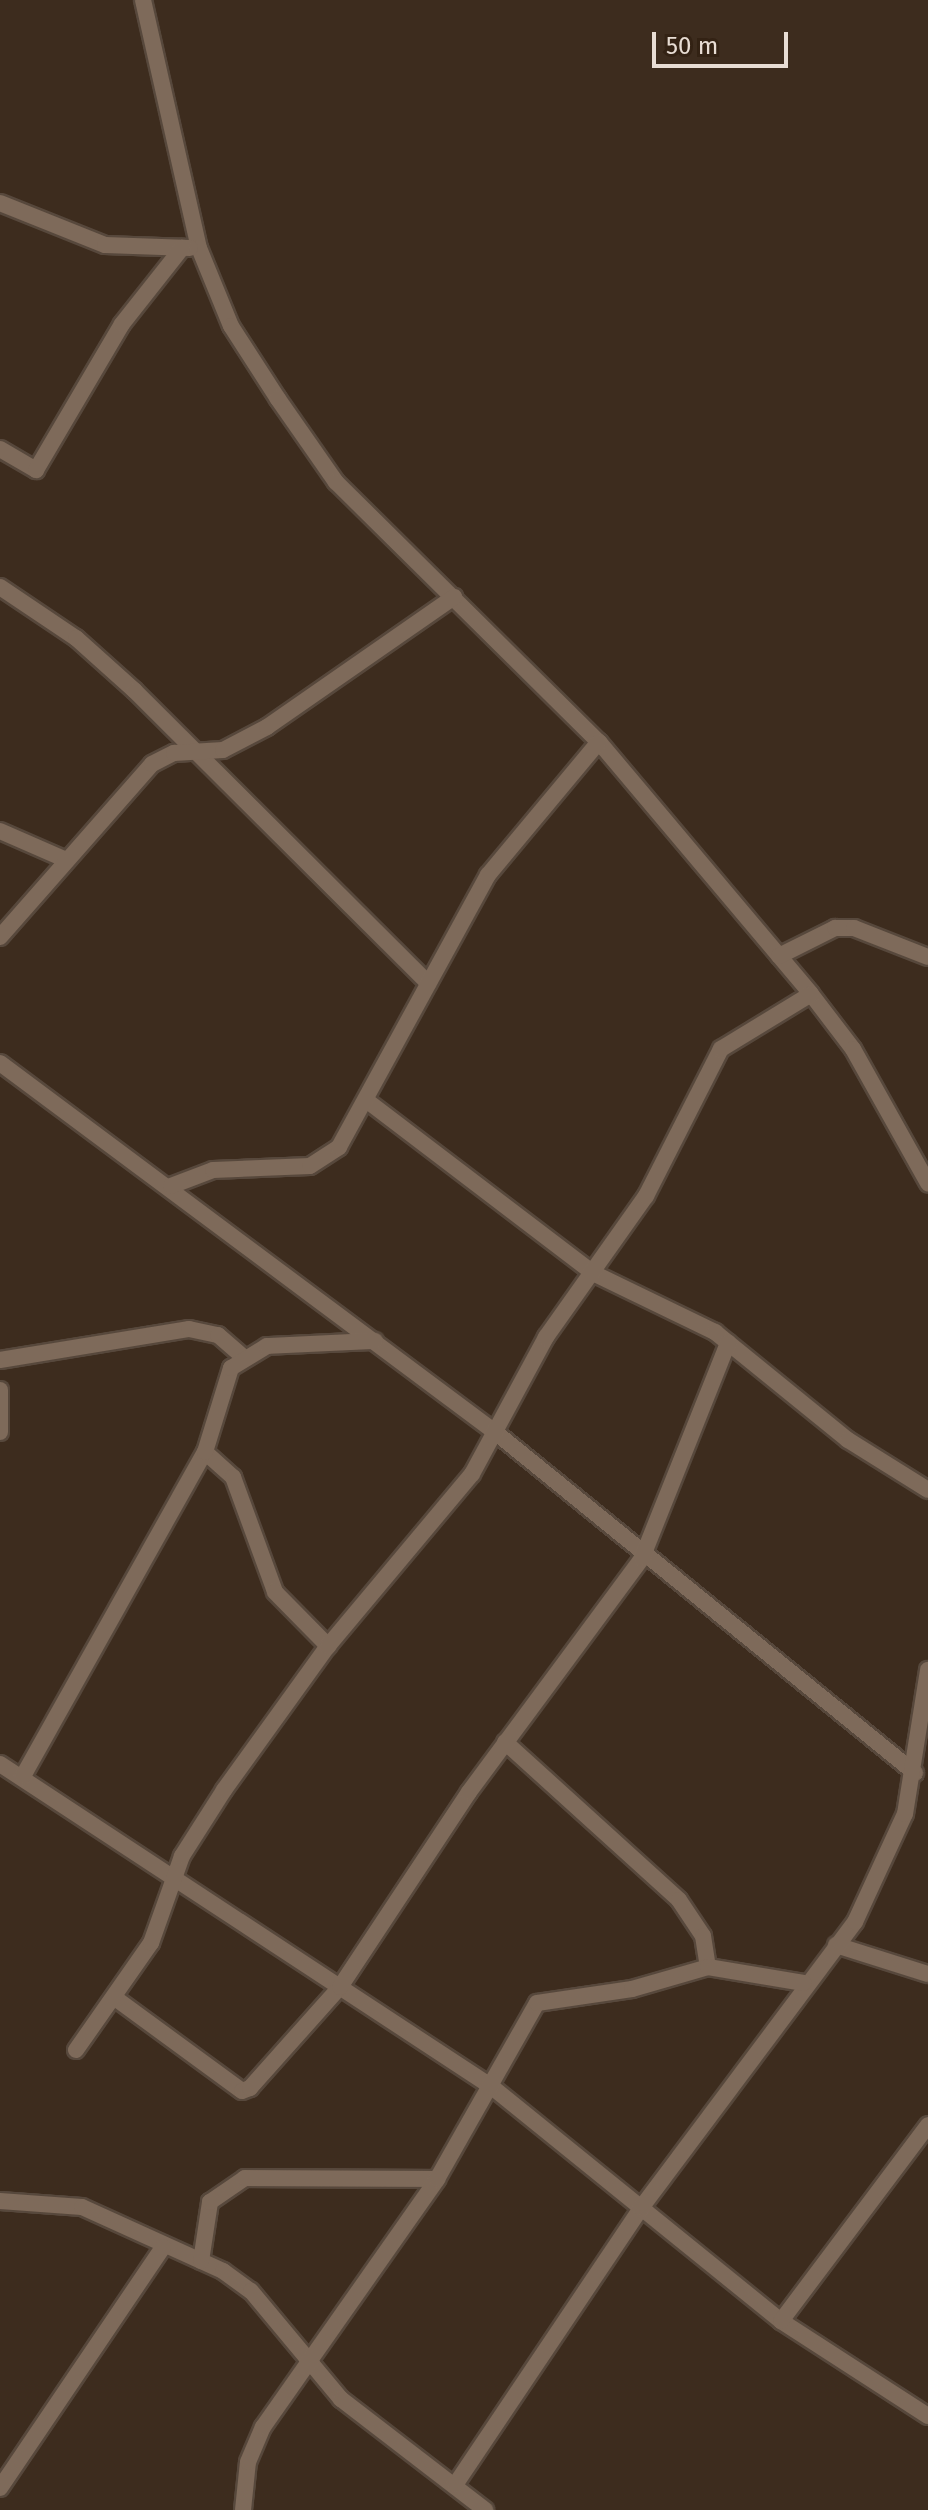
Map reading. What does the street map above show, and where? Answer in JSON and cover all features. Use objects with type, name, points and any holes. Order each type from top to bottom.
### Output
[{"type":"street","points":[[143,0],[190,248],[231,326],[329,473],[599,742],[811,994],[853,1049],[928,1183]]},
{"type":"street","points":[[0,203],[105,245],[190,248]]},
{"type":"street","points":[[0,449],[36,470],[122,324],[190,248]]},
{"type":"street","points":[[0,587],[76,638],[428,983]]},
{"type":"street","points":[[0,937],[64,859],[152,764],[188,751],[223,750],[267,727],[454,597]]},
{"type":"street","points":[[171,1186],[213,1170],[324,1161],[366,1100],[428,983],[509,845],[599,742]]},
{"type":"street","points":[[0,831],[64,859]]},
{"type":"street","points":[[779,956],[835,928],[854,928],[928,957]]},
{"type":"street","points":[[76,2050],[151,1943],[173,1878],[224,1790],[328,1646],[463,1485],[546,1337],[646,1196],[721,1049],[811,994]]},
{"type":"street","points":[[0,1063],[171,1186],[495,1432],[642,1558],[915,1773]]},
{"type":"street","points":[[366,1100],[593,1273],[728,1343],[848,1440],[928,1490]]},
{"type":"street","points":[[0,1360],[189,1329],[218,1335],[242,1356]]},
{"type":"street","points":[[23,1776],[205,1452],[217,1402],[242,1356],[296,1343],[375,1341]]},
{"type":"street","points":[[115,1998],[246,2091],[340,1987],[505,1742],[642,1558],[728,1343]]},
{"type":"street","points":[[0,1390],[0,1432]]},
{"type":"street","points":[[205,1452],[233,1477],[275,1592],[328,1646]]},
{"type":"street","points":[[455,2485],[641,2208],[804,1983],[836,1945],[887,1861],[915,1773],[925,1722],[928,1670]]},
{"type":"street","points":[[505,1742],[679,1900],[703,1936],[708,1967]]},
{"type":"street","points":[[0,1764],[23,1776],[492,2087],[781,2321],[928,2416]]},
{"type":"street","points":[[836,1945],[928,1974]]},
{"type":"street","points":[[243,2510],[248,2462],[263,2427],[310,2365],[437,2179],[544,1999],[632,1989],[708,1967],[804,1983]]},
{"type":"street","points":[[781,2321],[928,2125]]},
{"type":"street","points":[[201,2261],[210,2202],[245,2178],[437,2179]]},
{"type":"street","points":[[0,2201],[82,2207],[163,2247],[201,2261],[251,2291],[310,2365],[378,2430],[485,2510]]},
{"type":"street","points":[[0,2488],[163,2247]]}]
